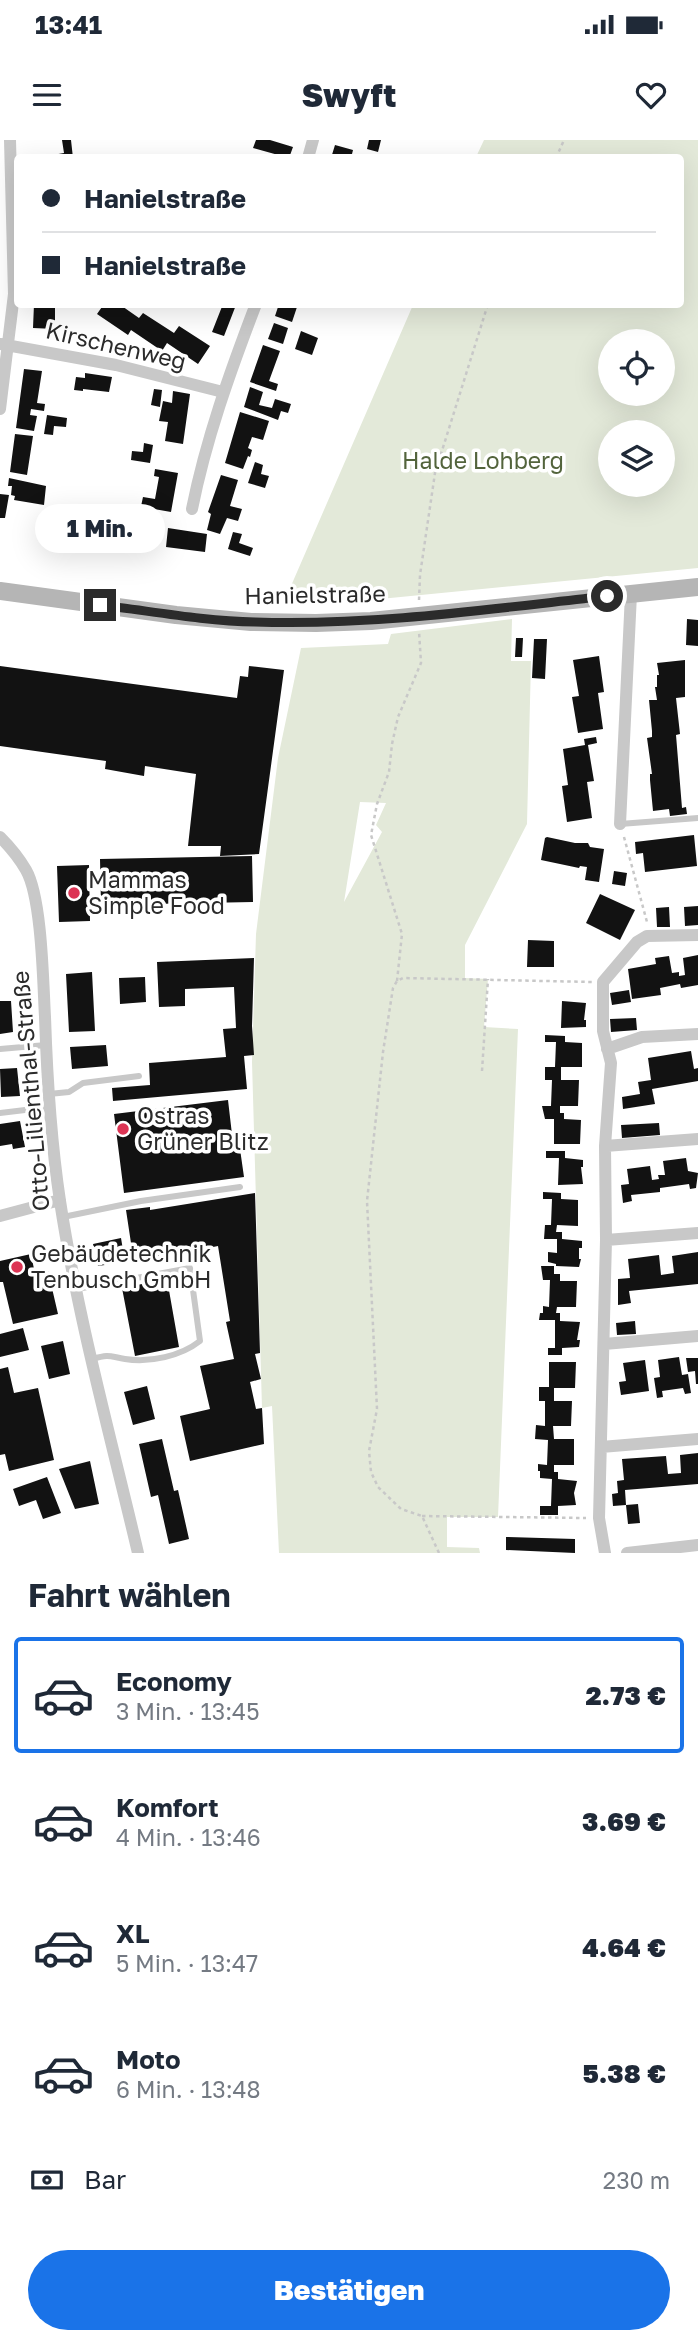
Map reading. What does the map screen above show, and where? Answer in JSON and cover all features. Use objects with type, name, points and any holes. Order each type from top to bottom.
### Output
[{"type":"main road","name":"Hanielstraße","points":[[0,591],[176,615],[251,622],[371,621],[698,587]]},
{"type":"street","points":[[0,409],[5,344],[14,294],[10,140]]},
{"type":"street","points":[[192,509],[199,474],[223,392],[254,308]]},
{"type":"street","name":"Kirschenweg","points":[[5,344],[116,365],[223,392]]},
{"type":"street","points":[[620,824],[631,594]]},
{"type":"street","name":"Otto-Lilienthal-Straße","points":[[0,837],[14,843],[27,872],[34,898],[39,985],[60,1200],[92,1359],[138,1553]]},
{"type":"street","points":[[605,1553],[599,1518],[606,1240],[605,1146],[611,1063],[603,1031],[603,982],[637,942],[647,936],[698,935]]},
{"type":"street","points":[[607,1049],[642,1037],[698,1034]]},
{"type":"street","points":[[605,1146],[698,1139]]},
{"type":"street","points":[[0,1216],[60,1200]]},
{"type":"street","points":[[606,1240],[698,1233]]},
{"type":"street","points":[[604,1344],[698,1336]]},
{"type":"street","points":[[601,1447],[698,1438]]},
{"type":"street","points":[[627,1553],[698,1545]]},
{"type":"lane","points":[[620,824],[698,818]]},
{"type":"lane","points":[[0,1049],[46,1045]]},
{"type":"lane","points":[[0,1113],[50,1100],[83,1083],[139,1076]]},
{"type":"lane","points":[[63,1217],[141,1201],[240,1187]]},
{"type":"lane","points":[[77,1289],[190,1268],[200,1341],[189,1350],[143,1360],[124,1359],[110,1354],[92,1359]]},
{"type":"path","points":[[487,308],[435,473],[420,575],[421,663],[398,717],[389,772],[377,804],[371,835],[402,934],[397,981],[393,988],[383,1052],[367,1201],[377,1409],[369,1451],[371,1472],[378,1487],[401,1509],[422,1516],[599,1518]]},
{"type":"path","points":[[620,824],[647,918],[647,936]]},
{"type":"path","points":[[397,981],[403,978],[603,982]]},
{"type":"path","points":[[482,1070],[488,979]]},
{"type":"path","points":[[422,1516],[439,1553]]},
{"type":"green space","name":"Halde Lohberg","points":[[484,140],[698,140],[698,568],[370,600],[284,602],[412,308],[684,308],[684,154],[477,154]]},
{"type":"green space","points":[[512,619],[511,661],[531,661],[527,824],[465,945],[465,978],[488,979],[484,1027],[518,1029],[498,1517],[447,1517],[447,1547],[479,1548],[480,1553],[279,1553],[272,1406],[262,1408],[252,1062],[256,934],[278,758],[301,648],[388,644],[391,634]],"holes":[[[360,802],[386,803],[376,825],[382,832],[344,902]]]},
{"type":"building","points":[[62,140],[71,140],[73,154],[58,154],[64,153]]},
{"type":"building","points":[[256,140],[270,140],[293,147],[290,154],[275,154],[253,148]]},
{"type":"building","points":[[369,140],[381,140],[378,152],[367,149]]},
{"type":"building","points":[[335,145],[353,150],[352,154],[332,154]]},
{"type":"building","points":[[34,308],[55,308],[55,329],[33,328]]},
{"type":"building","points":[[101,308],[125,308],[139,318],[143,313],[174,333],[179,326],[210,346],[198,364],[167,343],[162,351],[131,330],[128,335],[97,314]]},
{"type":"building","points":[[221,308],[235,308],[224,336],[212,332]]},
{"type":"building","points":[[278,308],[297,308],[292,322],[275,316]]},
{"type":"building","points":[[274,323],[288,328],[283,344],[268,339]]},
{"type":"building","points":[[301,331],[318,338],[312,355],[295,349]]},
{"type":"building","points":[[263,345],[280,351],[269,381],[278,384],[276,391],[250,382]]},
{"type":"building","points":[[24,369],[42,371],[37,403],[45,404],[44,411],[31,409],[30,415],[37,416],[34,431],[16,428]]},
{"type":"building","points":[[85,373],[112,377],[109,392],[74,390],[76,377],[85,378]]},
{"type":"building","points":[[250,387],[263,392],[259,405],[272,408],[275,399],[291,404],[288,413],[281,411],[278,420],[244,407]]},
{"type":"building","points":[[154,389],[162,390],[160,407],[151,405]]},
{"type":"building","points":[[173,391],[190,394],[183,444],[165,441],[168,422],[159,421],[163,401],[172,403]]},
{"type":"building","points":[[240,412],[269,421],[263,440],[252,437],[248,448],[252,450],[243,469],[225,463]]},
{"type":"building","points":[[47,415],[67,418],[66,427],[54,426],[53,435],[44,434]]},
{"type":"building","points":[[15,434],[33,436],[27,475],[10,472]]},
{"type":"building","points":[[144,443],[153,445],[150,463],[131,460],[132,451],[143,452]]},
{"type":"building","points":[[255,462],[263,465],[261,474],[269,476],[265,488],[248,483]]},
{"type":"building","points":[[155,469],[178,473],[171,512],[154,509],[153,513],[140,511],[143,497],[155,499],[159,477],[154,476]]},
{"type":"building","points":[[221,475],[238,480],[230,506],[242,509],[238,521],[227,518],[220,534],[207,530],[211,514],[208,512]]},
{"type":"building","points":[[9,478],[46,486],[44,505],[14,500],[15,496],[11,495],[12,486],[8,486]]},
{"type":"building","points":[[0,494],[9,495],[5,518],[0,518]]},
{"type":"building","points":[[129,517],[152,521],[148,539],[126,535]]},
{"type":"building","points":[[168,528],[207,534],[205,552],[166,547]]},
{"type":"building","points":[[233,532],[242,534],[239,543],[253,548],[250,556],[228,549]]},
{"type":"building","points":[[687,619],[698,620],[698,646],[686,645]]},
{"type":"building","points":[[516,638],[523,638],[522,657],[515,657]]},
{"type":"building","points":[[534,639],[547,639],[545,679],[532,678]]},
{"type":"building","points":[[599,656],[604,692],[598,693],[603,729],[578,733],[572,697],[579,696],[573,660]]},
{"type":"building","points":[[685,660],[685,697],[676,698],[680,734],[676,735],[682,808],[686,807],[687,814],[670,816],[669,809],[653,811],[647,738],[652,737],[649,700],[657,700],[657,663]]},
{"type":"building","points":[[0,666],[237,698],[240,676],[248,677],[249,666],[284,670],[259,854],[220,856],[221,846],[188,846],[196,774],[145,766],[144,776],[105,769],[106,761],[0,746]]},
{"type":"building","points":[[596,737],[597,743],[588,745],[594,781],[587,782],[592,818],[567,822],[562,786],[568,785],[563,749],[585,745],[584,739]]},
{"type":"building","points":[[694,835],[697,866],[645,872],[643,853],[636,854],[635,842]]},
{"type":"building","points":[[547,837],[588,843],[590,847],[604,849],[599,882],[585,880],[587,867],[579,868],[541,860]]},
{"type":"building","points":[[252,856],[253,902],[101,905],[100,859]]},
{"type":"building","name":"Mammas Simple Food","points":[[89,865],[90,921],[59,922],[57,866]]},
{"type":"building","points":[[614,871],[627,873],[625,886],[612,884]]},
{"type":"building","points":[[600,894],[635,910],[620,940],[586,923]]},
{"type":"building","points":[[698,906],[698,925],[685,926],[684,907]]},
{"type":"building","points":[[669,907],[670,927],[657,927],[656,908]]},
{"type":"building","points":[[528,940],[554,941],[554,967],[527,967]]},
{"type":"building","points":[[698,955],[698,985],[681,988],[680,984],[660,988],[661,995],[632,999],[628,969],[656,964],[655,958],[669,956],[672,973],[685,975],[683,958]]},
{"type":"building","points":[[254,958],[254,1055],[244,1056],[247,1089],[113,1101],[112,1088],[150,1085],[149,1063],[226,1057],[223,1029],[236,1028],[234,987],[185,989],[185,1006],[159,1007],[157,962]]},
{"type":"building","points":[[92,972],[95,1031],[69,1032],[66,974]]},
{"type":"building","points":[[145,977],[146,1002],[120,1004],[119,978]]},
{"type":"building","points":[[629,990],[631,1002],[612,1005],[610,993]]},
{"type":"building","points":[[0,1001],[11,1001],[13,1032],[0,1034]]},
{"type":"building","points":[[562,1001],[586,1003],[586,1027],[561,1028]]},
{"type":"building","points":[[636,1018],[637,1030],[611,1032],[610,1019]]},
{"type":"building","points":[[545,1035],[565,1036],[565,1042],[582,1043],[582,1067],[561,1067],[561,1080],[579,1080],[578,1106],[560,1106],[564,1119],[581,1120],[580,1144],[554,1144],[554,1119],[545,1119],[542,1106],[551,1106],[552,1080],[545,1080],[545,1067],[555,1067],[556,1042],[545,1042]]},
{"type":"building","points":[[106,1045],[108,1066],[72,1069],[70,1047]]},
{"type":"building","points":[[691,1051],[694,1069],[698,1068],[698,1081],[652,1089],[655,1104],[623,1109],[622,1097],[640,1094],[638,1082],[651,1080],[648,1058]]},
{"type":"building","points":[[17,1068],[20,1096],[1,1097],[0,1069]]},
{"type":"building","points":[[228,1100],[233,1143],[239,1142],[244,1177],[124,1193],[114,1114]]},
{"type":"building","points":[[20,1121],[25,1147],[13,1149],[12,1144],[0,1146],[0,1124]]},
{"type":"building","points":[[659,1123],[660,1135],[622,1138],[621,1125]]},
{"type":"building","points":[[546,1151],[565,1151],[565,1158],[583,1160],[583,1184],[558,1185],[559,1158],[546,1158]]},
{"type":"building","points":[[686,1158],[688,1171],[698,1173],[696,1188],[690,1189],[689,1184],[660,1188],[660,1192],[631,1195],[632,1201],[623,1203],[621,1185],[629,1184],[627,1169],[650,1166],[652,1180],[659,1179],[658,1175],[665,1175],[663,1161]]},
{"type":"building","points":[[543,1192],[561,1193],[561,1199],[578,1200],[578,1226],[557,1225],[556,1232],[562,1232],[562,1239],[582,1241],[582,1248],[579,1248],[579,1267],[556,1266],[548,1262],[548,1252],[557,1253],[557,1239],[544,1239],[545,1225],[551,1225],[552,1199],[543,1199]]},
{"type":"building","points":[[255,1193],[260,1353],[255,1354],[261,1379],[250,1382],[256,1409],[262,1408],[264,1444],[190,1461],[180,1416],[210,1409],[200,1366],[234,1359],[226,1322],[230,1321],[218,1246],[134,1263],[126,1210],[150,1207],[150,1210]]},
{"type":"building","points":[[121,1238],[125,1262],[98,1266],[93,1244]]},
{"type":"building","points":[[698,1252],[698,1284],[629,1291],[631,1303],[618,1305],[618,1279],[630,1278],[628,1259],[659,1255],[661,1275],[674,1273],[672,1256]]},
{"type":"building","points":[[31,1254],[35,1274],[48,1271],[58,1314],[13,1324],[3,1282],[0,1282],[0,1261]]},
{"type":"building","points":[[541,1266],[554,1266],[554,1274],[560,1274],[560,1281],[577,1281],[576,1307],[557,1307],[556,1313],[560,1313],[560,1321],[580,1322],[577,1340],[580,1340],[579,1347],[562,1348],[562,1355],[548,1355],[548,1348],[555,1348],[555,1320],[539,1320],[543,1306],[549,1307],[550,1280],[543,1280]]},
{"type":"building","points":[[167,1279],[179,1347],[135,1356],[122,1288]]},
{"type":"building","points":[[635,1321],[636,1334],[617,1335],[616,1323]]},
{"type":"building","points":[[23,1328],[29,1350],[0,1357],[0,1334]]},
{"type":"building","points":[[63,1341],[70,1374],[49,1379],[41,1346]]},
{"type":"building","points":[[679,1357],[682,1375],[688,1374],[691,1393],[685,1394],[683,1388],[662,1391],[663,1397],[657,1398],[654,1378],[660,1377],[658,1360]]},
{"type":"building","points":[[686,1358],[698,1358],[698,1384],[695,1371],[688,1372]]},
{"type":"building","points":[[645,1360],[649,1391],[621,1395],[619,1382],[626,1381],[623,1363]]},
{"type":"building","points":[[549,1362],[576,1362],[575,1388],[554,1388],[554,1401],[572,1401],[571,1426],[553,1426],[554,1439],[574,1439],[574,1465],[554,1465],[554,1472],[558,1472],[558,1479],[577,1481],[574,1493],[576,1505],[558,1506],[558,1515],[540,1515],[540,1506],[551,1506],[552,1479],[540,1478],[538,1471],[538,1464],[547,1465],[548,1440],[535,1439],[536,1425],[545,1426],[545,1401],[539,1401],[539,1387],[549,1387]]},
{"type":"building","points":[[8,1367],[14,1393],[38,1388],[54,1460],[9,1471],[5,1454],[0,1455],[0,1369]]},
{"type":"building","points":[[147,1386],[155,1419],[133,1425],[124,1392]]},
{"type":"building","points":[[162,1439],[174,1491],[178,1490],[189,1539],[169,1544],[158,1495],[151,1497],[139,1444]]},
{"type":"building","points":[[698,1453],[698,1484],[625,1490],[626,1505],[613,1506],[612,1494],[618,1493],[617,1481],[624,1480],[622,1459],[666,1456],[668,1474],[681,1473],[680,1455]]},
{"type":"building","points":[[90,1461],[99,1504],[75,1509],[59,1469]]},
{"type":"building","points":[[47,1477],[61,1513],[43,1519],[36,1500],[19,1506],[13,1489]]},
{"type":"building","points":[[638,1504],[640,1523],[628,1524],[626,1505]]},
{"type":"building","points":[[506,1537],[575,1539],[575,1553],[506,1550]]},
{"type":"place","name":"Mammas Simple Food","points":[[74,893]]},
{"type":"place","name":"Ostras Grüner Blitz","points":[[123,1129]]},
{"type":"place","name":"Gebäudetechnik Tenbusch GmbH","points":[[17,1267]]},
{"type":"route","points":[[100,605],[251,622],[316,623],[371,621],[607,596]]}]
